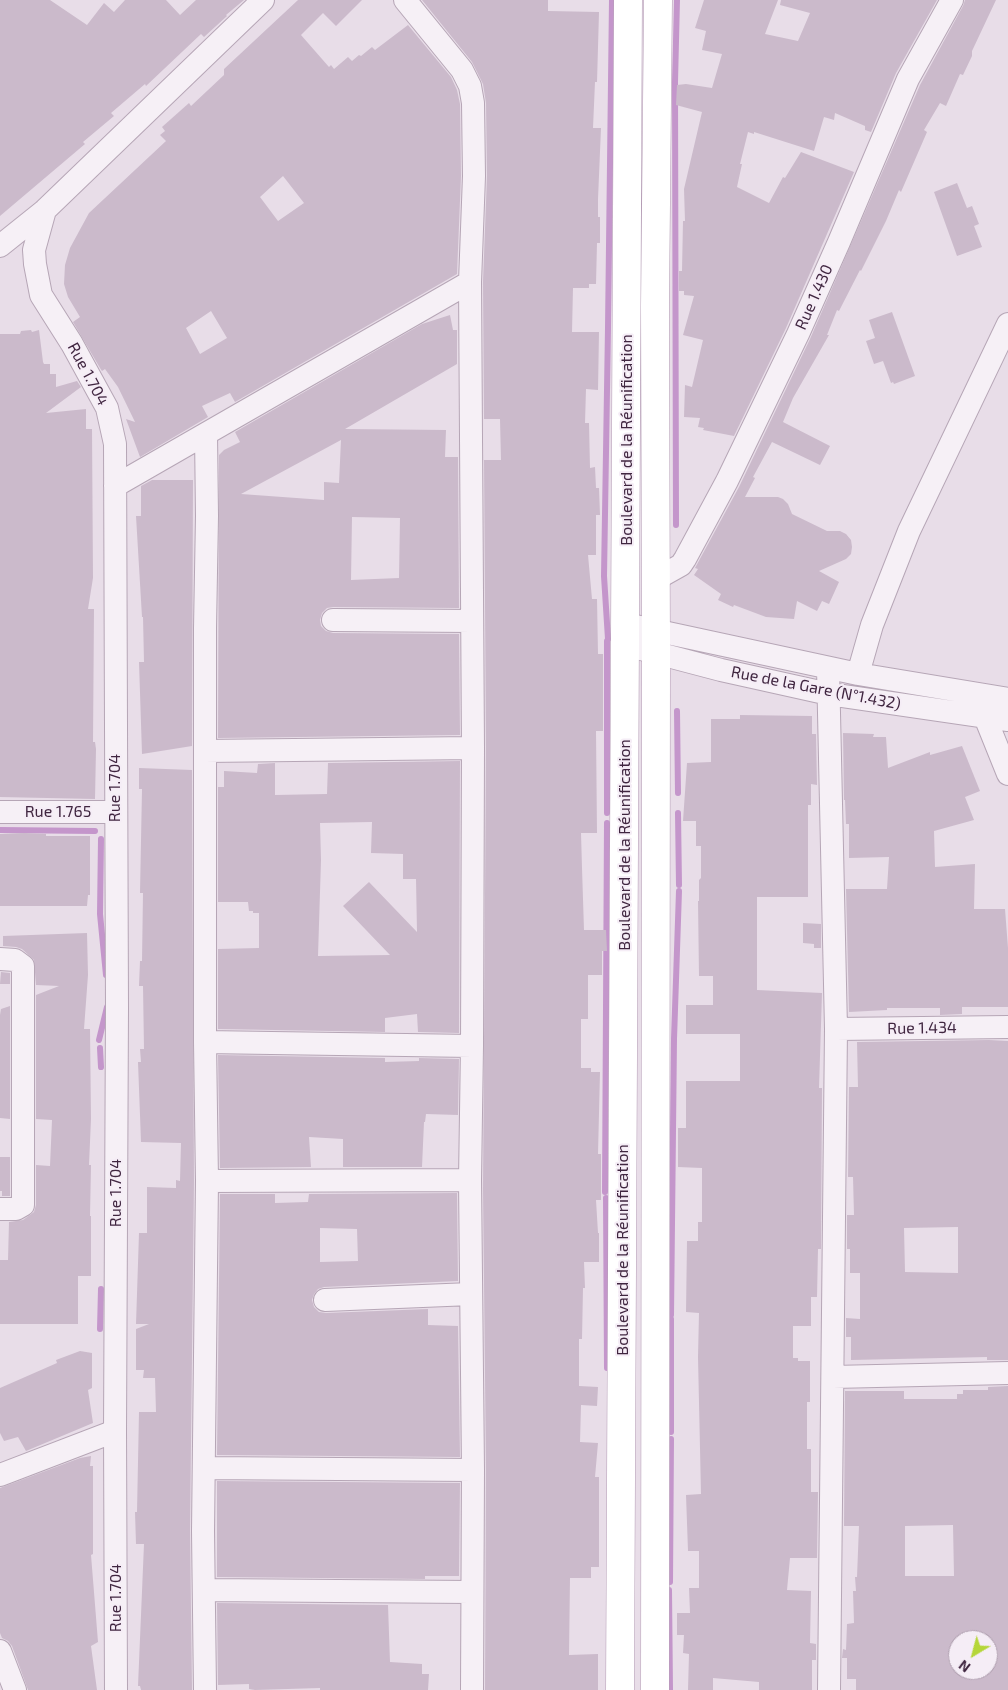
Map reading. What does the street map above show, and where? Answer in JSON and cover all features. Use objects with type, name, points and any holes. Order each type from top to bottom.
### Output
[{"type":"main road","name":"Boulevard de la Réunification","points":[[620,1690],[628,0]]},
{"type":"main road","points":[[655,1690],[655,306],[658,0]]},
{"type":"street","points":[[0,246],[45,210],[263,0]]},
{"type":"street","points":[[405,0],[462,70],[470,86],[473,104],[474,139],[470,282],[473,748],[470,1180],[473,1470],[472,1690]]},
{"type":"street","name":"Rue 1.430","points":[[656,579],[681,565],[726,481],[798,334],[908,79],[952,0]]},
{"type":"street","name":"Rue 1.704","points":[[45,210],[34,250],[34,264],[41,295],[72,344],[107,408],[115,444],[117,1018],[116,1690]]},
{"type":"street","points":[[115,486],[470,282]]},
{"type":"street","points":[[858,674],[872,625],[909,531],[1008,324]]},
{"type":"street","points":[[205,1690],[203,1531],[207,1181],[205,1042],[206,434]]},
{"type":"street","points":[[333,620],[472,621]]},
{"type":"street","points":[[626,635],[656,642],[828,668],[1008,699]]},
{"type":"street","name":"Rue de la Gare (N°1.432)","points":[[656,642],[721,670],[829,694],[1008,720]]},
{"type":"street","points":[[828,668],[836,1029],[829,1690]]},
{"type":"street","points":[[985,717],[1008,774]]},
{"type":"street","points":[[205,751],[473,748]]},
{"type":"street","name":"Rue 1.765","points":[[0,812],[115,812]]},
{"type":"street","points":[[0,959],[15,960],[23,966],[23,1205],[16,1209],[0,1210]]},
{"type":"street","name":"Rue 1.434","points":[[836,1029],[1008,1027]]},
{"type":"street","points":[[205,1042],[472,1046]]},
{"type":"street","points":[[207,1181],[470,1180]]},
{"type":"street","points":[[326,1300],[471,1294]]},
{"type":"street","points":[[833,1377],[1008,1373]]},
{"type":"street","points":[[0,1475],[115,1430]]},
{"type":"street","points":[[204,1468],[473,1470]]},
{"type":"street","points":[[204,1590],[471,1592]]},
{"type":"street","points":[[0,1650],[15,1690]]},
{"type":"building","points":[[0,0],[50,0],[87,25],[104,3],[114,12],[125,0],[166,0],[180,15],[196,0],[244,0],[204,37],[201,34],[146,86],[145,84],[111,113],[114,116],[83,142],[85,144],[0,216]]},
{"type":"building","points":[[298,0],[362,0],[336,26],[323,13],[301,35],[329,67],[331,65],[334,69],[348,57],[352,61],[372,47],[375,50],[408,25],[451,77],[457,90],[460,104],[461,176],[457,274],[235,402],[230,393],[202,406],[208,417],[140,457],[126,419],[135,422],[118,387],[105,369],[102,371],[73,322],[80,317],[68,297],[64,284],[65,265],[70,248],[89,213],[166,141],[160,135],[165,131],[162,127],[189,103],[191,106],[224,75],[224,69]],"holes":[[[283,176],[304,203],[278,221],[260,197]],[[211,311],[227,338],[200,354],[186,328]]]},
{"type":"building","points":[[422,0],[548,0],[548,11],[599,12],[597,82],[595,82],[593,128],[601,128],[598,199],[600,243],[597,243],[596,284],[589,284],[589,288],[573,288],[572,332],[599,332],[598,390],[586,389],[585,423],[589,423],[590,468],[595,467],[596,488],[599,488],[600,515],[596,515],[596,555],[588,555],[592,599],[597,599],[598,654],[603,654],[603,731],[596,731],[597,833],[581,833],[584,930],[606,930],[607,951],[602,951],[602,975],[588,975],[588,1019],[581,1019],[581,1068],[591,1068],[591,1072],[600,1072],[598,1154],[601,1154],[601,1200],[596,1200],[599,1262],[584,1262],[585,1288],[583,1288],[582,1339],[579,1339],[579,1386],[598,1387],[597,1406],[581,1405],[580,1442],[598,1443],[595,1477],[599,1477],[599,1567],[591,1567],[591,1578],[570,1578],[569,1655],[598,1654],[598,1690],[485,1690],[486,1470],[483,1189],[486,748],[484,460],[501,460],[500,419],[484,419],[483,282],[487,176],[486,103],[483,84],[472,62]]},
{"type":"building","points":[[704,0],[778,0],[765,34],[798,41],[810,13],[780,5],[781,0],[937,0],[896,73],[871,132],[865,130],[865,126],[835,113],[834,120],[824,117],[814,151],[754,132],[754,134],[748,132],[740,164],[742,164],[737,187],[769,203],[783,177],[785,178],[801,152],[854,172],[786,328],[734,436],[703,430],[704,428],[698,427],[700,418],[684,417],[685,385],[692,387],[703,340],[683,335],[694,296],[684,295],[684,291],[679,291],[679,271],[682,271],[683,221],[685,221],[684,189],[702,112],[676,105],[677,85],[686,84],[712,88],[722,54],[702,50],[706,31],[695,28]]},
{"type":"building","points":[[965,0],[996,0],[972,51],[972,56],[963,75],[960,74],[946,106],[940,103],[924,130],[927,132],[901,192],[899,190],[861,271],[839,311],[837,310],[827,335],[829,335],[793,398],[783,422],[830,446],[820,465],[772,442],[753,477],[755,478],[745,497],[778,497],[783,499],[788,504],[792,514],[827,531],[840,531],[846,534],[851,540],[851,554],[846,559],[819,571],[839,582],[829,604],[822,601],[817,611],[797,601],[794,619],[766,617],[734,605],[733,607],[718,600],[721,594],[694,575],[698,569],[695,568],[739,487],[810,339],[920,85]]},
{"type":"building","points":[[957,183],[967,208],[972,206],[979,224],[974,226],[982,247],[957,256],[934,192]]},
{"type":"building","points":[[892,312],[915,376],[894,384],[893,382],[891,383],[883,361],[874,364],[866,341],[875,338],[869,320]]},
{"type":"building","points":[[450,315],[453,330],[457,330],[457,364],[345,429],[446,430],[445,457],[458,457],[459,608],[333,607],[327,608],[322,613],[320,620],[321,626],[326,631],[333,633],[459,634],[460,735],[218,738],[219,455],[224,450],[240,442],[235,432],[422,324]],"holes":[[[341,440],[339,483],[324,482],[324,500],[241,494]],[[352,517],[400,518],[399,578],[351,580]]]},
{"type":"building","points":[[31,330],[32,332],[39,330],[43,362],[44,364],[50,364],[50,374],[56,374],[56,387],[77,381],[81,387],[46,413],[86,409],[86,429],[92,429],[93,578],[88,609],[94,609],[93,742],[95,742],[96,749],[95,799],[0,797],[0,334],[20,334],[21,331]]},
{"type":"building","points":[[152,480],[193,480],[192,746],[142,754],[139,662],[144,662],[143,617],[136,516],[141,516],[141,486]]},
{"type":"building","points":[[740,715],[812,716],[812,734],[816,734],[817,785],[811,784],[811,805],[808,805],[808,897],[757,897],[757,990],[822,993],[819,1088],[822,1088],[821,1249],[818,1249],[817,1297],[811,1297],[811,1326],[793,1326],[793,1358],[798,1358],[798,1361],[810,1361],[810,1402],[807,1402],[807,1449],[811,1449],[811,1492],[818,1492],[817,1558],[790,1558],[787,1590],[811,1591],[810,1643],[816,1644],[816,1660],[812,1660],[812,1690],[759,1690],[759,1682],[713,1678],[713,1690],[688,1690],[689,1654],[683,1653],[684,1635],[677,1635],[677,1613],[690,1613],[689,1588],[699,1588],[699,1551],[688,1551],[686,1495],[701,1494],[699,1313],[686,1312],[687,1241],[698,1241],[698,1222],[702,1222],[702,1168],[678,1167],[678,1128],[686,1128],[686,1081],[740,1081],[740,1034],[686,1034],[686,1005],[713,1005],[713,976],[699,976],[698,901],[699,880],[701,878],[701,846],[696,846],[696,821],[683,821],[687,763],[711,762],[711,719],[740,719]]},
{"type":"building","points":[[843,733],[874,734],[873,737],[886,737],[888,768],[930,752],[930,755],[962,746],[980,791],[965,797],[974,820],[934,831],[935,867],[975,864],[974,909],[1005,909],[1008,948],[1008,1007],[962,1007],[962,1014],[940,1015],[940,1008],[887,1008],[887,1010],[849,1012],[846,889],[887,889],[889,857],[849,858],[849,824],[846,824],[844,800]]},
{"type":"building","points":[[460,761],[459,1033],[418,1032],[417,1014],[385,1018],[385,1032],[218,1029],[218,949],[259,948],[259,913],[249,911],[248,902],[218,902],[218,787],[224,787],[224,771],[257,773],[258,764],[275,763],[275,795],[327,794],[328,763]],"holes":[[[372,822],[371,853],[403,854],[403,879],[416,879],[417,932],[369,882],[343,906],[390,955],[318,956],[321,860],[320,823]]]},
{"type":"building","points":[[139,768],[192,770],[194,1181],[190,1531],[192,1690],[141,1690],[140,1686],[138,1686],[144,1544],[136,1544],[135,1512],[137,1512],[139,1412],[156,1412],[155,1378],[143,1378],[144,1370],[136,1370],[136,1329],[149,1324],[136,1324],[139,1233],[147,1233],[147,1187],[176,1188],[176,1180],[180,1181],[181,1143],[141,1142],[138,1062],[141,1062],[140,1049],[144,1049],[143,986],[139,986],[140,961],[142,961],[143,893],[140,893],[142,789],[139,789]]},
{"type":"building","points":[[0,834],[46,834],[46,836],[90,836],[90,895],[88,895],[87,906],[0,906]]},
{"type":"building","points":[[803,923],[821,924],[821,948],[814,948],[814,944],[803,943]]},
{"type":"building","points":[[87,933],[88,975],[84,1029],[90,1029],[91,1119],[89,1165],[91,1165],[91,1276],[78,1276],[78,1324],[0,1324],[0,1260],[8,1260],[9,1222],[23,1220],[34,1212],[36,1205],[36,1165],[50,1166],[52,1120],[36,1119],[36,995],[59,986],[36,985],[34,960],[22,949],[3,946],[3,936]]},
{"type":"building","points":[[1,972],[10,973],[10,984],[0,984]]},
{"type":"building","points":[[10,1006],[10,1119],[0,1118],[0,1015],[1,1009]]},
{"type":"building","points":[[1008,1041],[1008,1360],[987,1360],[987,1357],[851,1360],[851,1337],[846,1337],[846,1318],[860,1319],[860,1273],[850,1273],[850,1249],[847,1249],[847,1215],[854,1215],[853,1177],[848,1177],[849,1087],[858,1087],[857,1042]],"holes":[[[958,1227],[958,1273],[905,1272],[904,1228]]]},
{"type":"building","points":[[218,1055],[385,1058],[385,1062],[419,1061],[419,1058],[459,1059],[458,1115],[426,1114],[422,1167],[343,1167],[343,1139],[309,1137],[311,1167],[220,1168]]},
{"type":"building","points":[[0,1157],[10,1157],[10,1196],[2,1196],[2,1191],[0,1191]]},
{"type":"building","points":[[457,1193],[458,1281],[324,1287],[318,1289],[312,1300],[314,1307],[319,1312],[326,1313],[428,1309],[428,1325],[458,1326],[460,1457],[217,1455],[220,1194],[275,1194],[275,1203],[308,1202],[309,1194]],"holes":[[[320,1228],[357,1229],[358,1261],[320,1262]]]},
{"type":"building","points":[[80,1351],[92,1353],[92,1388],[88,1390],[93,1423],[26,1451],[18,1437],[4,1441],[0,1433],[0,1388],[57,1363],[56,1360]]},
{"type":"building","points":[[1008,1386],[1008,1690],[856,1690],[856,1679],[847,1679],[847,1658],[842,1658],[843,1649],[846,1650],[847,1624],[854,1623],[853,1591],[856,1591],[855,1577],[857,1577],[859,1526],[844,1526],[845,1391],[904,1391],[904,1399],[957,1399],[957,1394],[963,1394],[963,1390],[988,1390],[988,1387]],"holes":[[[953,1525],[954,1576],[905,1576],[905,1526]]]},
{"type":"building","points":[[91,1456],[90,1466],[93,1466],[93,1554],[91,1555],[98,1642],[91,1646],[97,1690],[28,1690],[12,1646],[2,1638],[0,1633],[0,1488],[80,1458]]},
{"type":"building","points":[[217,1481],[460,1483],[459,1576],[425,1576],[425,1579],[217,1577]]},
{"type":"building","points":[[217,1603],[388,1605],[390,1662],[422,1664],[422,1674],[429,1674],[428,1690],[320,1690],[320,1688],[255,1690],[249,1689],[249,1684],[218,1685]]},
{"type":"waterway","points":[[608,639],[604,576],[612,0]]},
{"type":"waterway","points":[[676,525],[675,82],[677,0]]},
{"type":"waterway","points":[[607,641],[607,813]]},
{"type":"waterway","points":[[677,711],[678,793]]},
{"type":"waterway","points":[[678,813],[679,885]]},
{"type":"waterway","points":[[605,1192],[607,823]]},
{"type":"waterway","points":[[0,830],[95,831]]},
{"type":"waterway","points":[[101,839],[100,914],[106,975]]},
{"type":"waterway","points":[[671,1315],[674,1039],[679,891]]},
{"type":"waterway","points":[[99,1040],[107,1007]]},
{"type":"waterway","points":[[100,1048],[101,1067]]},
{"type":"waterway","points":[[606,1198],[607,1368]]},
{"type":"waterway","points":[[100,1329],[101,1289]]},
{"type":"waterway","points":[[671,1319],[671,1432]]},
{"type":"waterway","points":[[670,1582],[671,1439]]},
{"type":"waterway","points":[[669,1590],[670,1690]]}]
